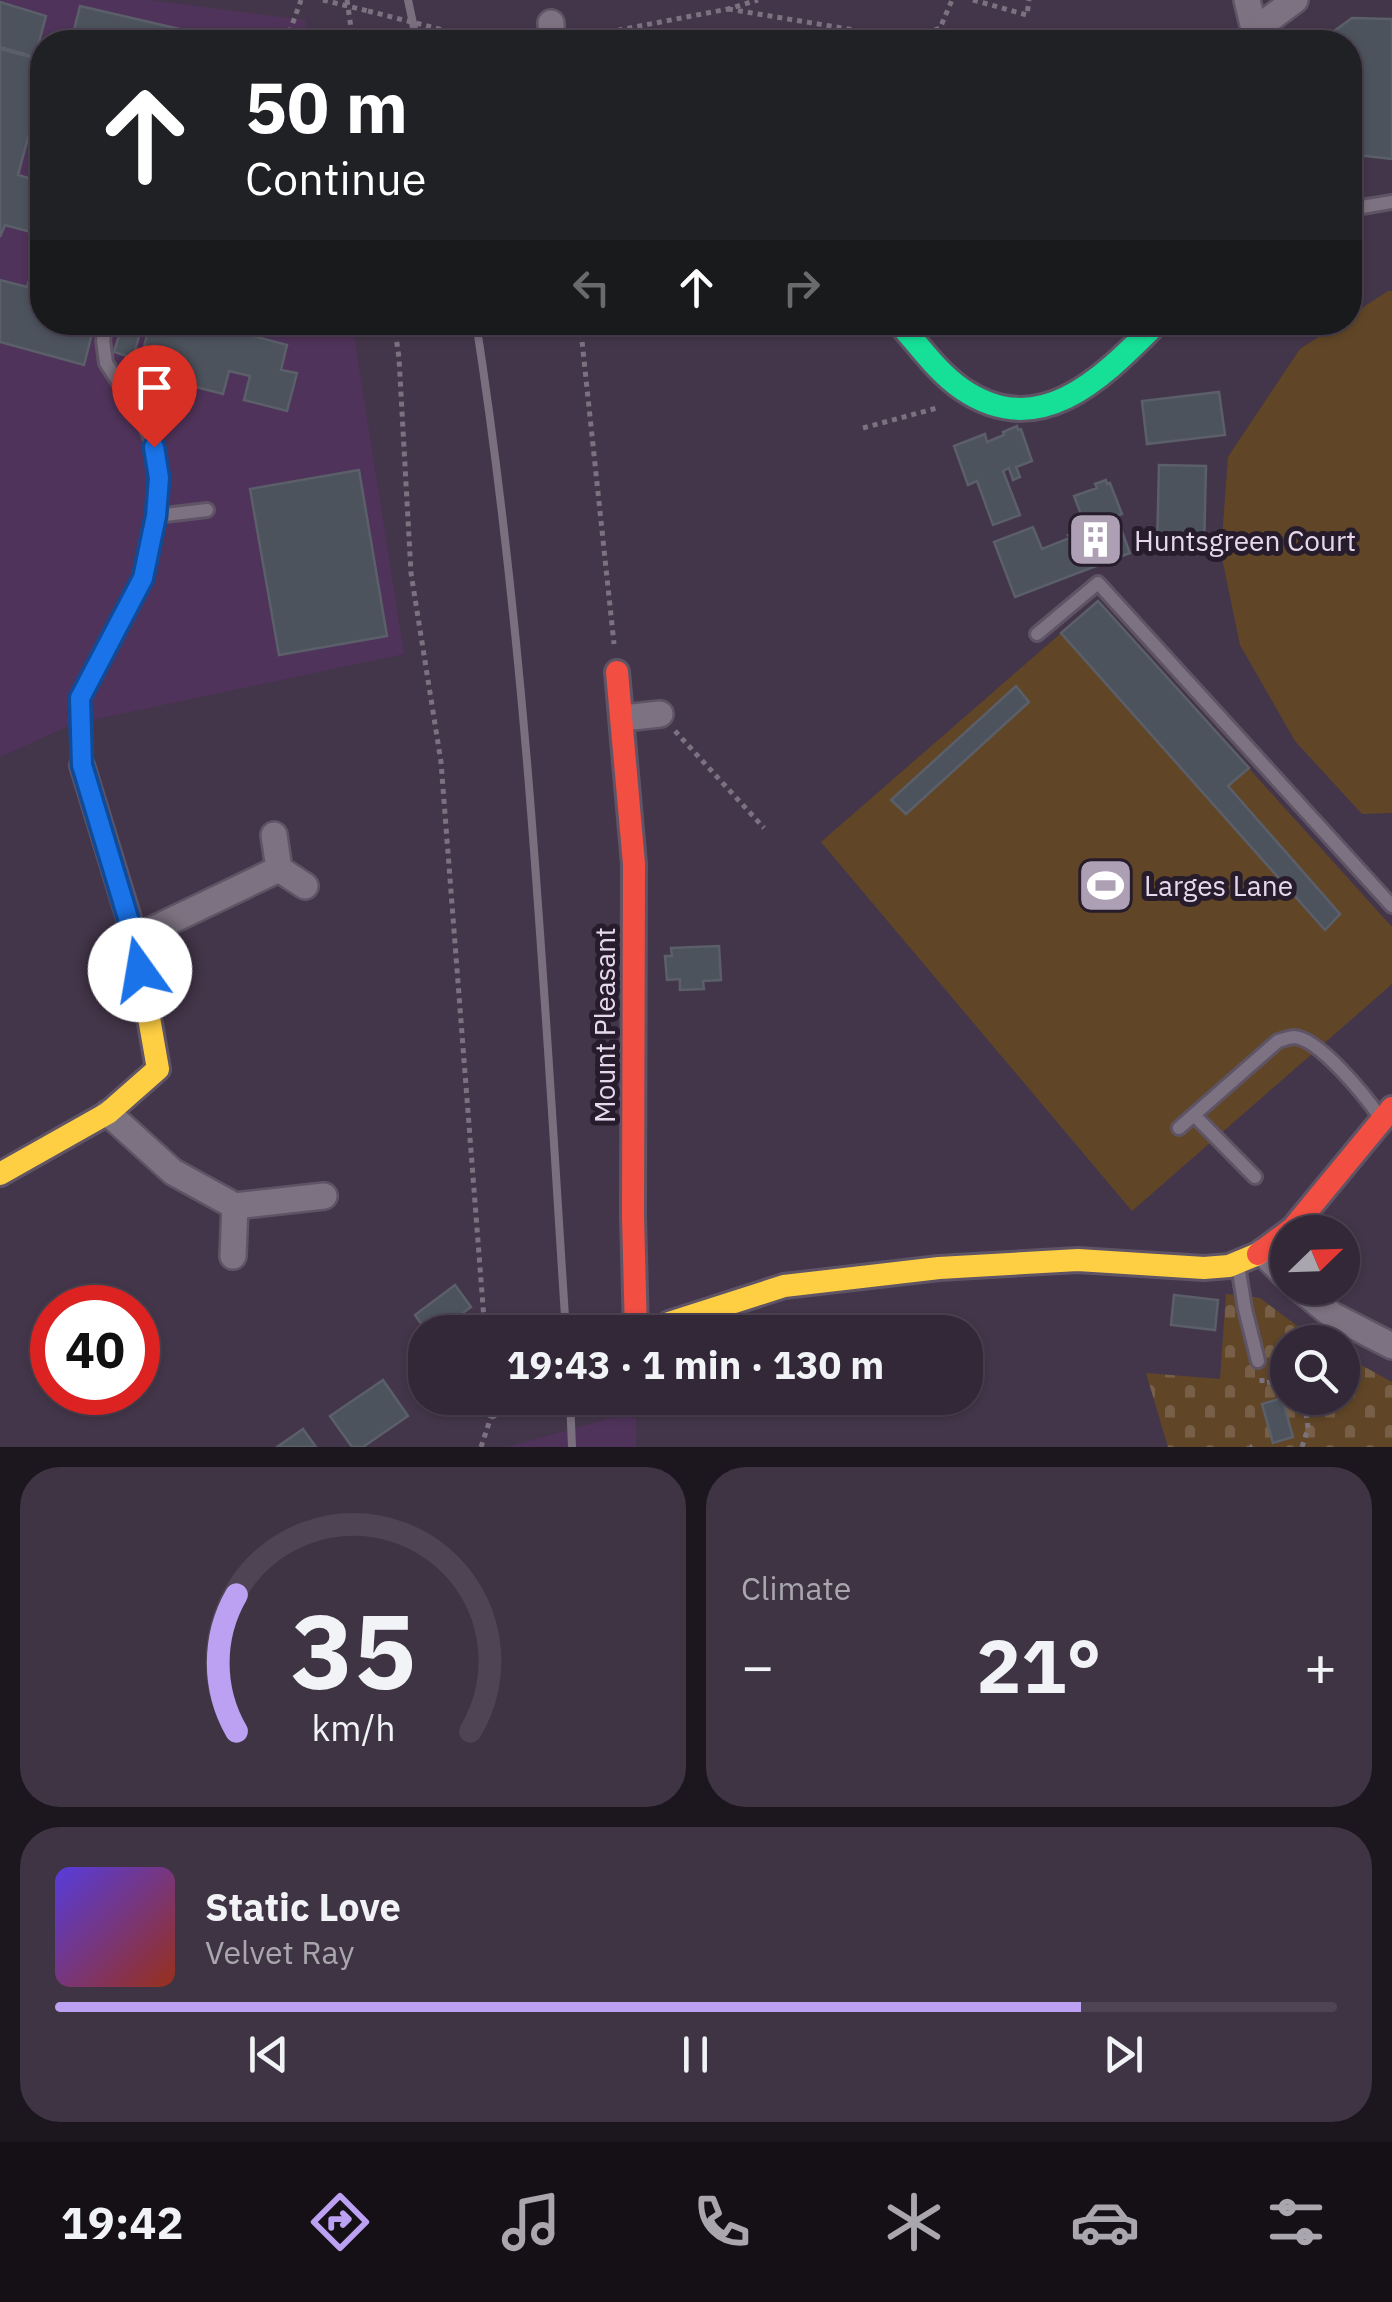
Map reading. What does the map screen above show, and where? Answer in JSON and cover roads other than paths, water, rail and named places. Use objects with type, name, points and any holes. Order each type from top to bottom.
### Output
[{"type":"street","points":[[1246,0],[1254,30]]},
{"type":"street","points":[[1262,30],[1267,20],[1295,0]]},
{"type":"street","points":[[910,335],[958,387],[1000,410],[1024,412],[1068,400],[1144,335]]},
{"type":"street","name":"Mount Pleasant","points":[[618,672],[634,864],[636,1315]]},
{"type":"street","points":[[622,718],[660,714]]},
{"type":"street","points":[[0,1174],[108,1114],[158,1069],[134,938],[82,765]]},
{"type":"street","points":[[274,835],[279,869],[304,886]]},
{"type":"street","points":[[134,938],[279,869]]},
{"type":"street","points":[[108,1114],[174,1172],[236,1206],[324,1196]]},
{"type":"street","points":[[691,1315],[784,1286],[939,1268],[1078,1260],[1204,1268],[1238,1263],[1262,1252],[1293,1228],[1387,1114]]},
{"type":"street","points":[[232,1256],[236,1206]]},
{"type":"street","points":[[1262,1252],[1270,1262]]},
{"type":"street","points":[[1320,1305],[1392,1346]]},
{"type":"lane","points":[[1362,207],[1392,202]]},
{"type":"lane","points":[[82,765],[80,698],[143,578],[156,516],[159,478],[154,447],[143,419],[106,363],[104,335]]},
{"type":"lane","points":[[156,516],[207,510]]},
{"type":"lane","points":[[1037,634],[1098,583],[1392,906]]},
{"type":"lane","points":[[1179,1128],[1278,1041],[1296,1037],[1308,1042],[1387,1114]]},
{"type":"lane","points":[[1194,1115],[1255,1177]]},
{"type":"lane","points":[[1238,1263],[1258,1361]]},
{"type":"railway","points":[[408,0],[414,30]]},
{"type":"railway","points":[[478,335],[522,700],[565,1315]]},
{"type":"railway","points":[[571,1415],[572,1447]]},
{"type":"place","name":"Huntsgreen Court","points":[[1095,540]]},
{"type":"place","name":"Larges Lane","points":[[1105,885]]}]
